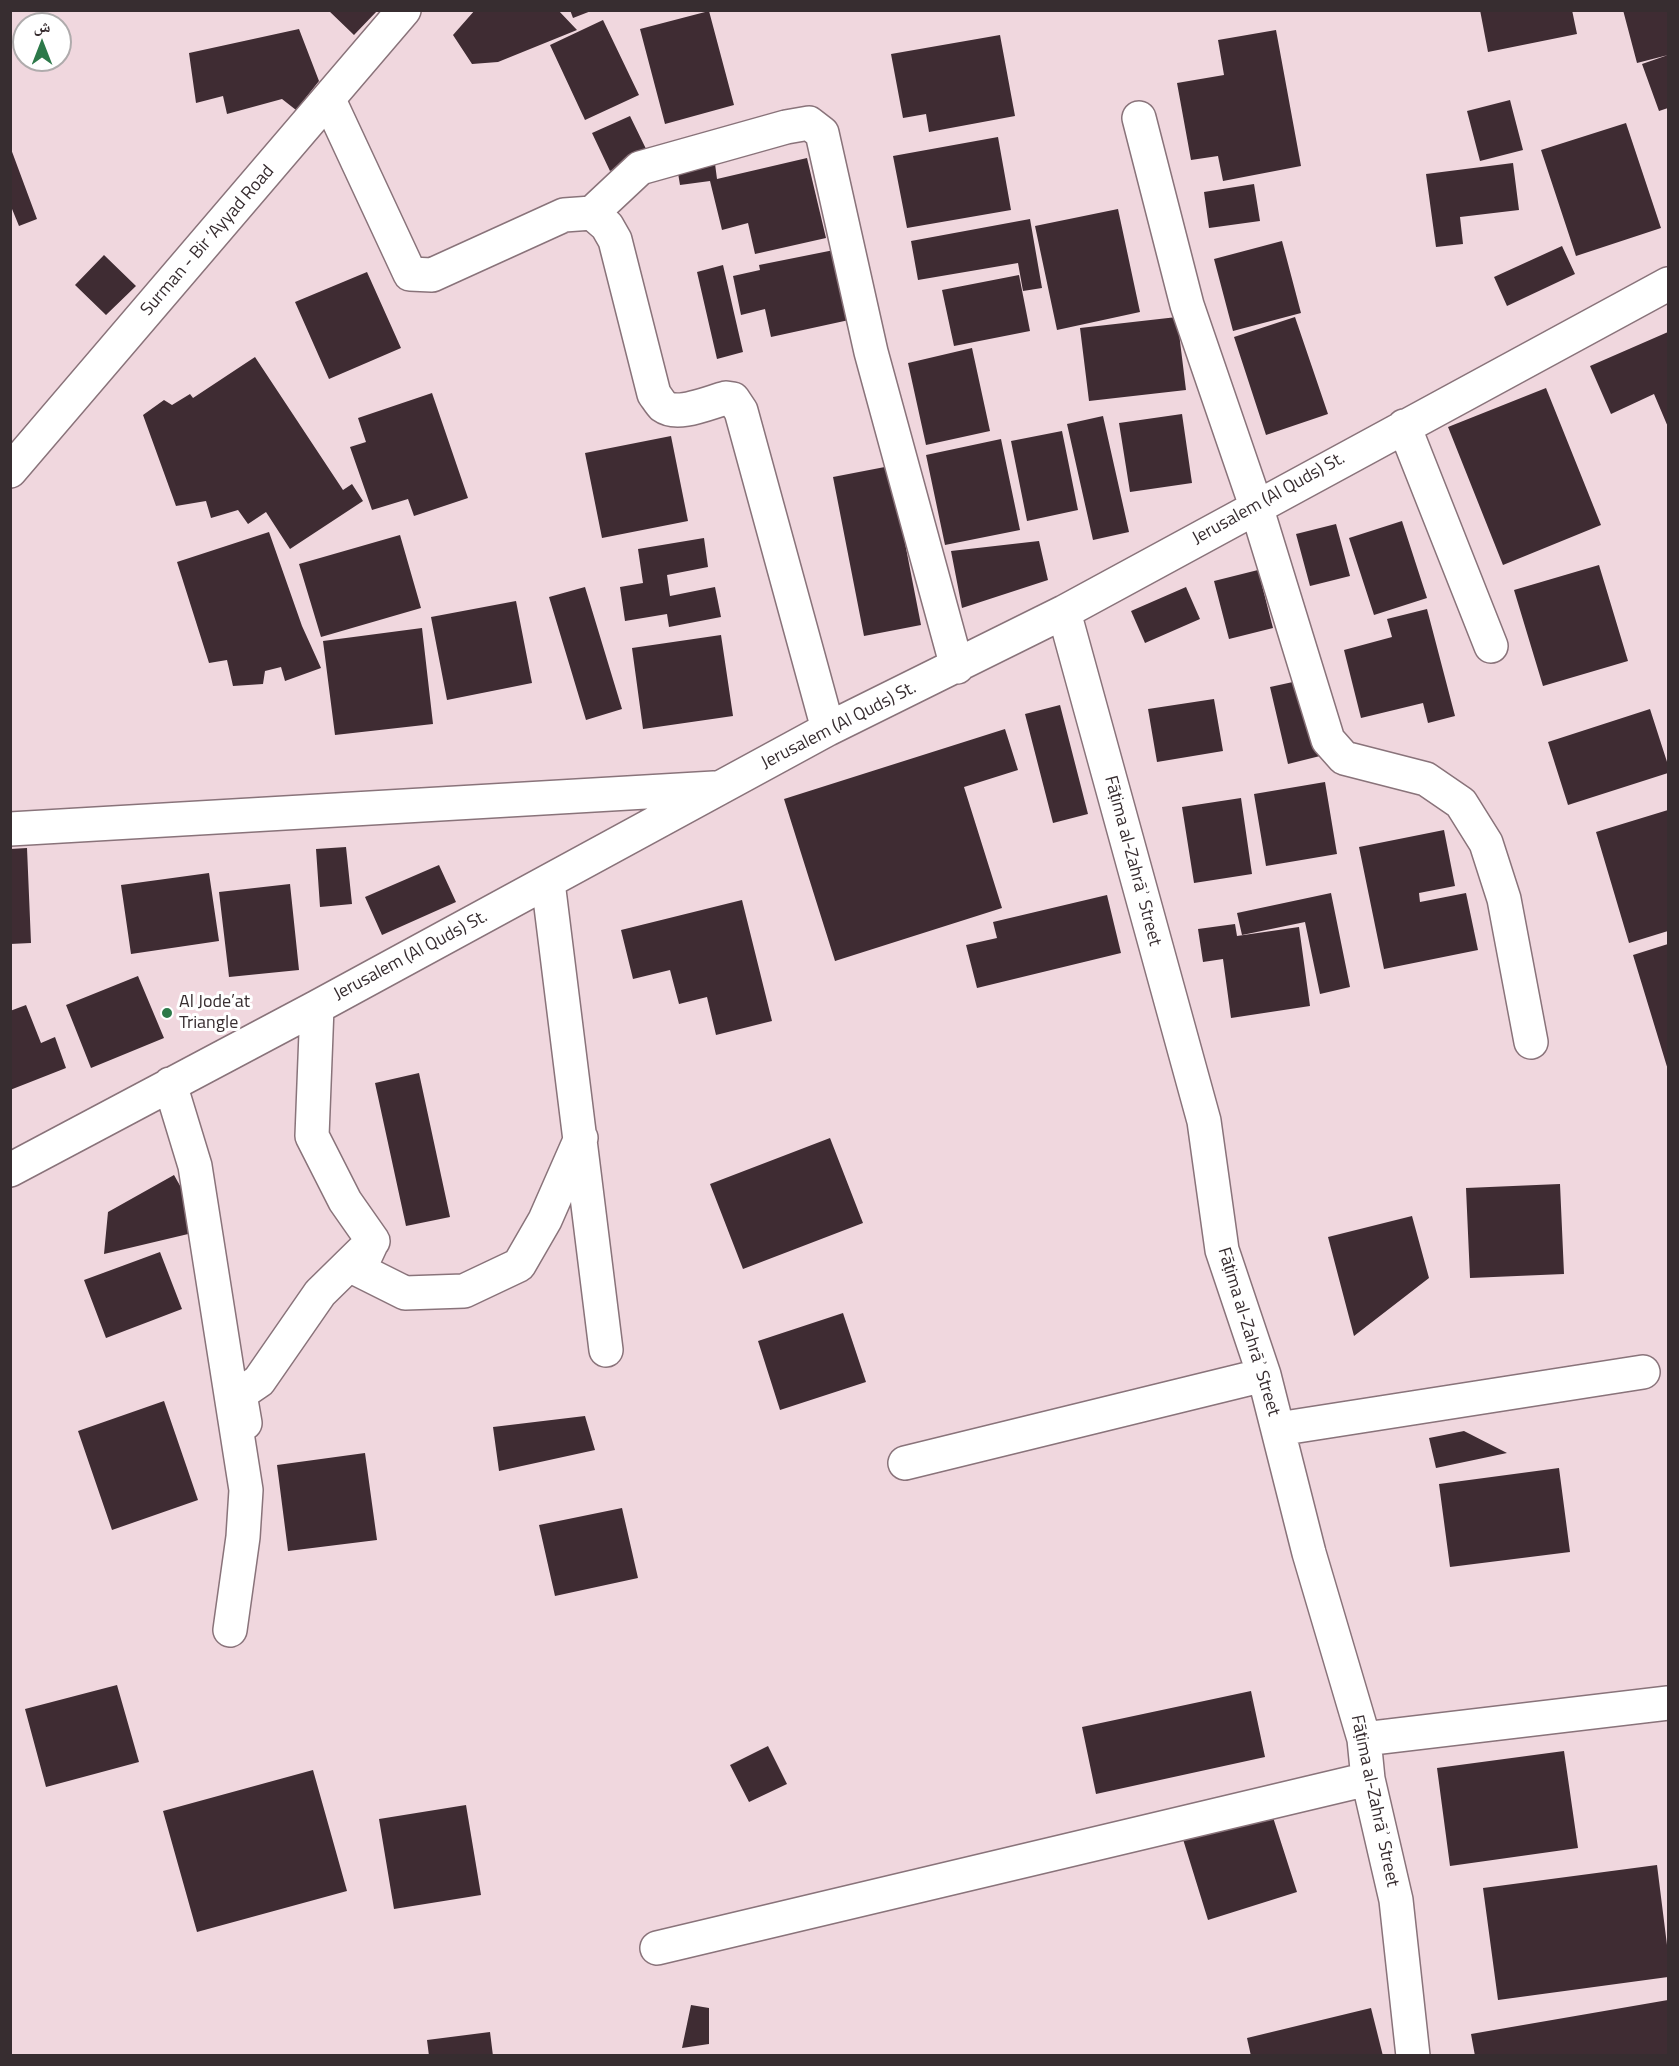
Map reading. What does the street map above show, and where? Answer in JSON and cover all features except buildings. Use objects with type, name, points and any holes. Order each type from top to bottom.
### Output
[{"type":"main road","name":"Surman - Bir ‘Ayyad Road","points":[[10,471],[404,10]]},
{"type":"main road","points":[[329,100],[410,274],[432,275],[564,215],[592,213],[640,168],[786,127],[809,123],[822,133],[871,352],[957,667]]},
{"type":"main road","points":[[1139,118],[1187,305],[1256,506],[1328,740],[1344,758],[1426,779],[1461,803],[1486,843],[1504,899],[1531,1042]]},
{"type":"main road","points":[[592,213],[607,226],[615,240],[654,394],[664,406],[671,409],[680,410],[726,398],[733,399],[741,411],[828,729]]},
{"type":"main road","name":"Jerusalem (Al Quds) St.","points":[[10,1170],[317,1007],[828,729],[1064,612],[1668,284]]},
{"type":"main road","points":[[1404,426],[1491,646]]},
{"type":"main road","name":"Fāṭima al-Zahrāʾ Street","points":[[1064,612],[1204,1121],[1222,1250],[1264,1375],[1309,1553],[1364,1739],[1368,1779],[1396,1900],[1413,2055]]},
{"type":"main road","points":[[10,830],[724,787]]},
{"type":"main road","points":[[548,882],[606,1350]]},
{"type":"main road","points":[[317,1007],[312,1136],[345,1201],[373,1241]]},
{"type":"main road","points":[[170,1084],[195,1166],[246,1490]]},
{"type":"main road","points":[[373,1241],[358,1270],[405,1293],[464,1291],[519,1265],[545,1220],[581,1138]]},
{"type":"main road","points":[[230,1630],[243,1537],[246,1490],[245,1422],[240,1394],[259,1381],[320,1293],[373,1241]]},
{"type":"main road","points":[[1278,1429],[1643,1372]]},
{"type":"main road","points":[[905,1463],[1264,1375]]},
{"type":"main road","points":[[1364,1739],[1668,1703]]},
{"type":"main road","points":[[657,1948],[1368,1779]]},
{"type":"place","name":"Al Jode’at Triangle","points":[[167,1013]]}]
